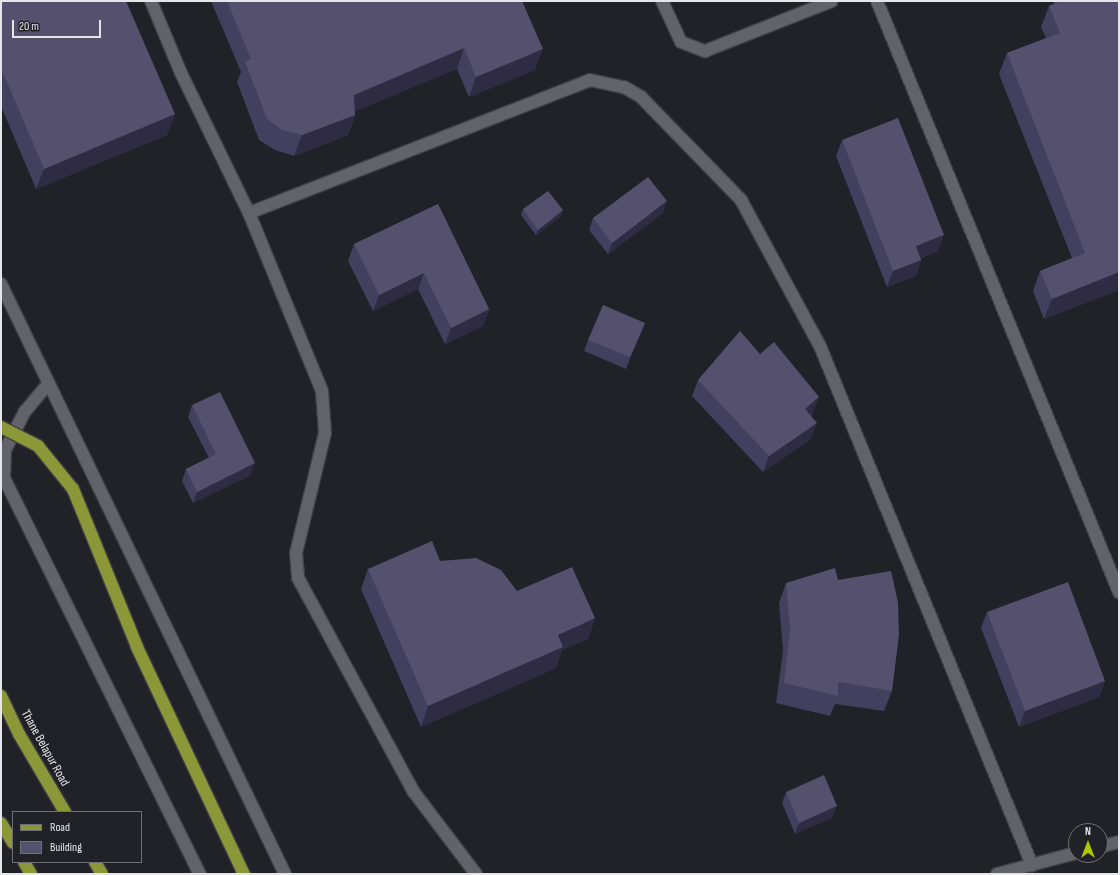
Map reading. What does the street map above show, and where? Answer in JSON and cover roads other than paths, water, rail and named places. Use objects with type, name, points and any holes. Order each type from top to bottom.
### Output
[{"type":"main road","points":[[1,427],[38,446],[74,490],[140,654],[244,874]]},
{"type":"main road","name":"Thane Belapur Road","points":[[1,696],[19,734],[64,811]]},
{"type":"main road","points":[[1,822],[12,841]]},
{"type":"main road","points":[[25,863],[31,874]]},
{"type":"main road","points":[[96,863],[102,874]]},
{"type":"street","points":[[151,1],[181,73],[249,213],[322,391],[325,432],[296,553],[298,578],[413,790],[476,874]]},
{"type":"street","points":[[662,1],[681,42],[705,51],[832,1]]},
{"type":"street","points":[[877,1],[1119,592]]},
{"type":"street","points":[[249,213],[590,80],[624,87],[641,97],[741,200],[820,346],[1032,865]]},
{"type":"street","points":[[1,284],[285,874]]},
{"type":"street","points":[[48,384],[25,411],[5,450],[4,478],[200,874]]},
{"type":"street","points":[[1108,845],[1119,842]]},
{"type":"street","points":[[997,874],[1068,855]]}]
